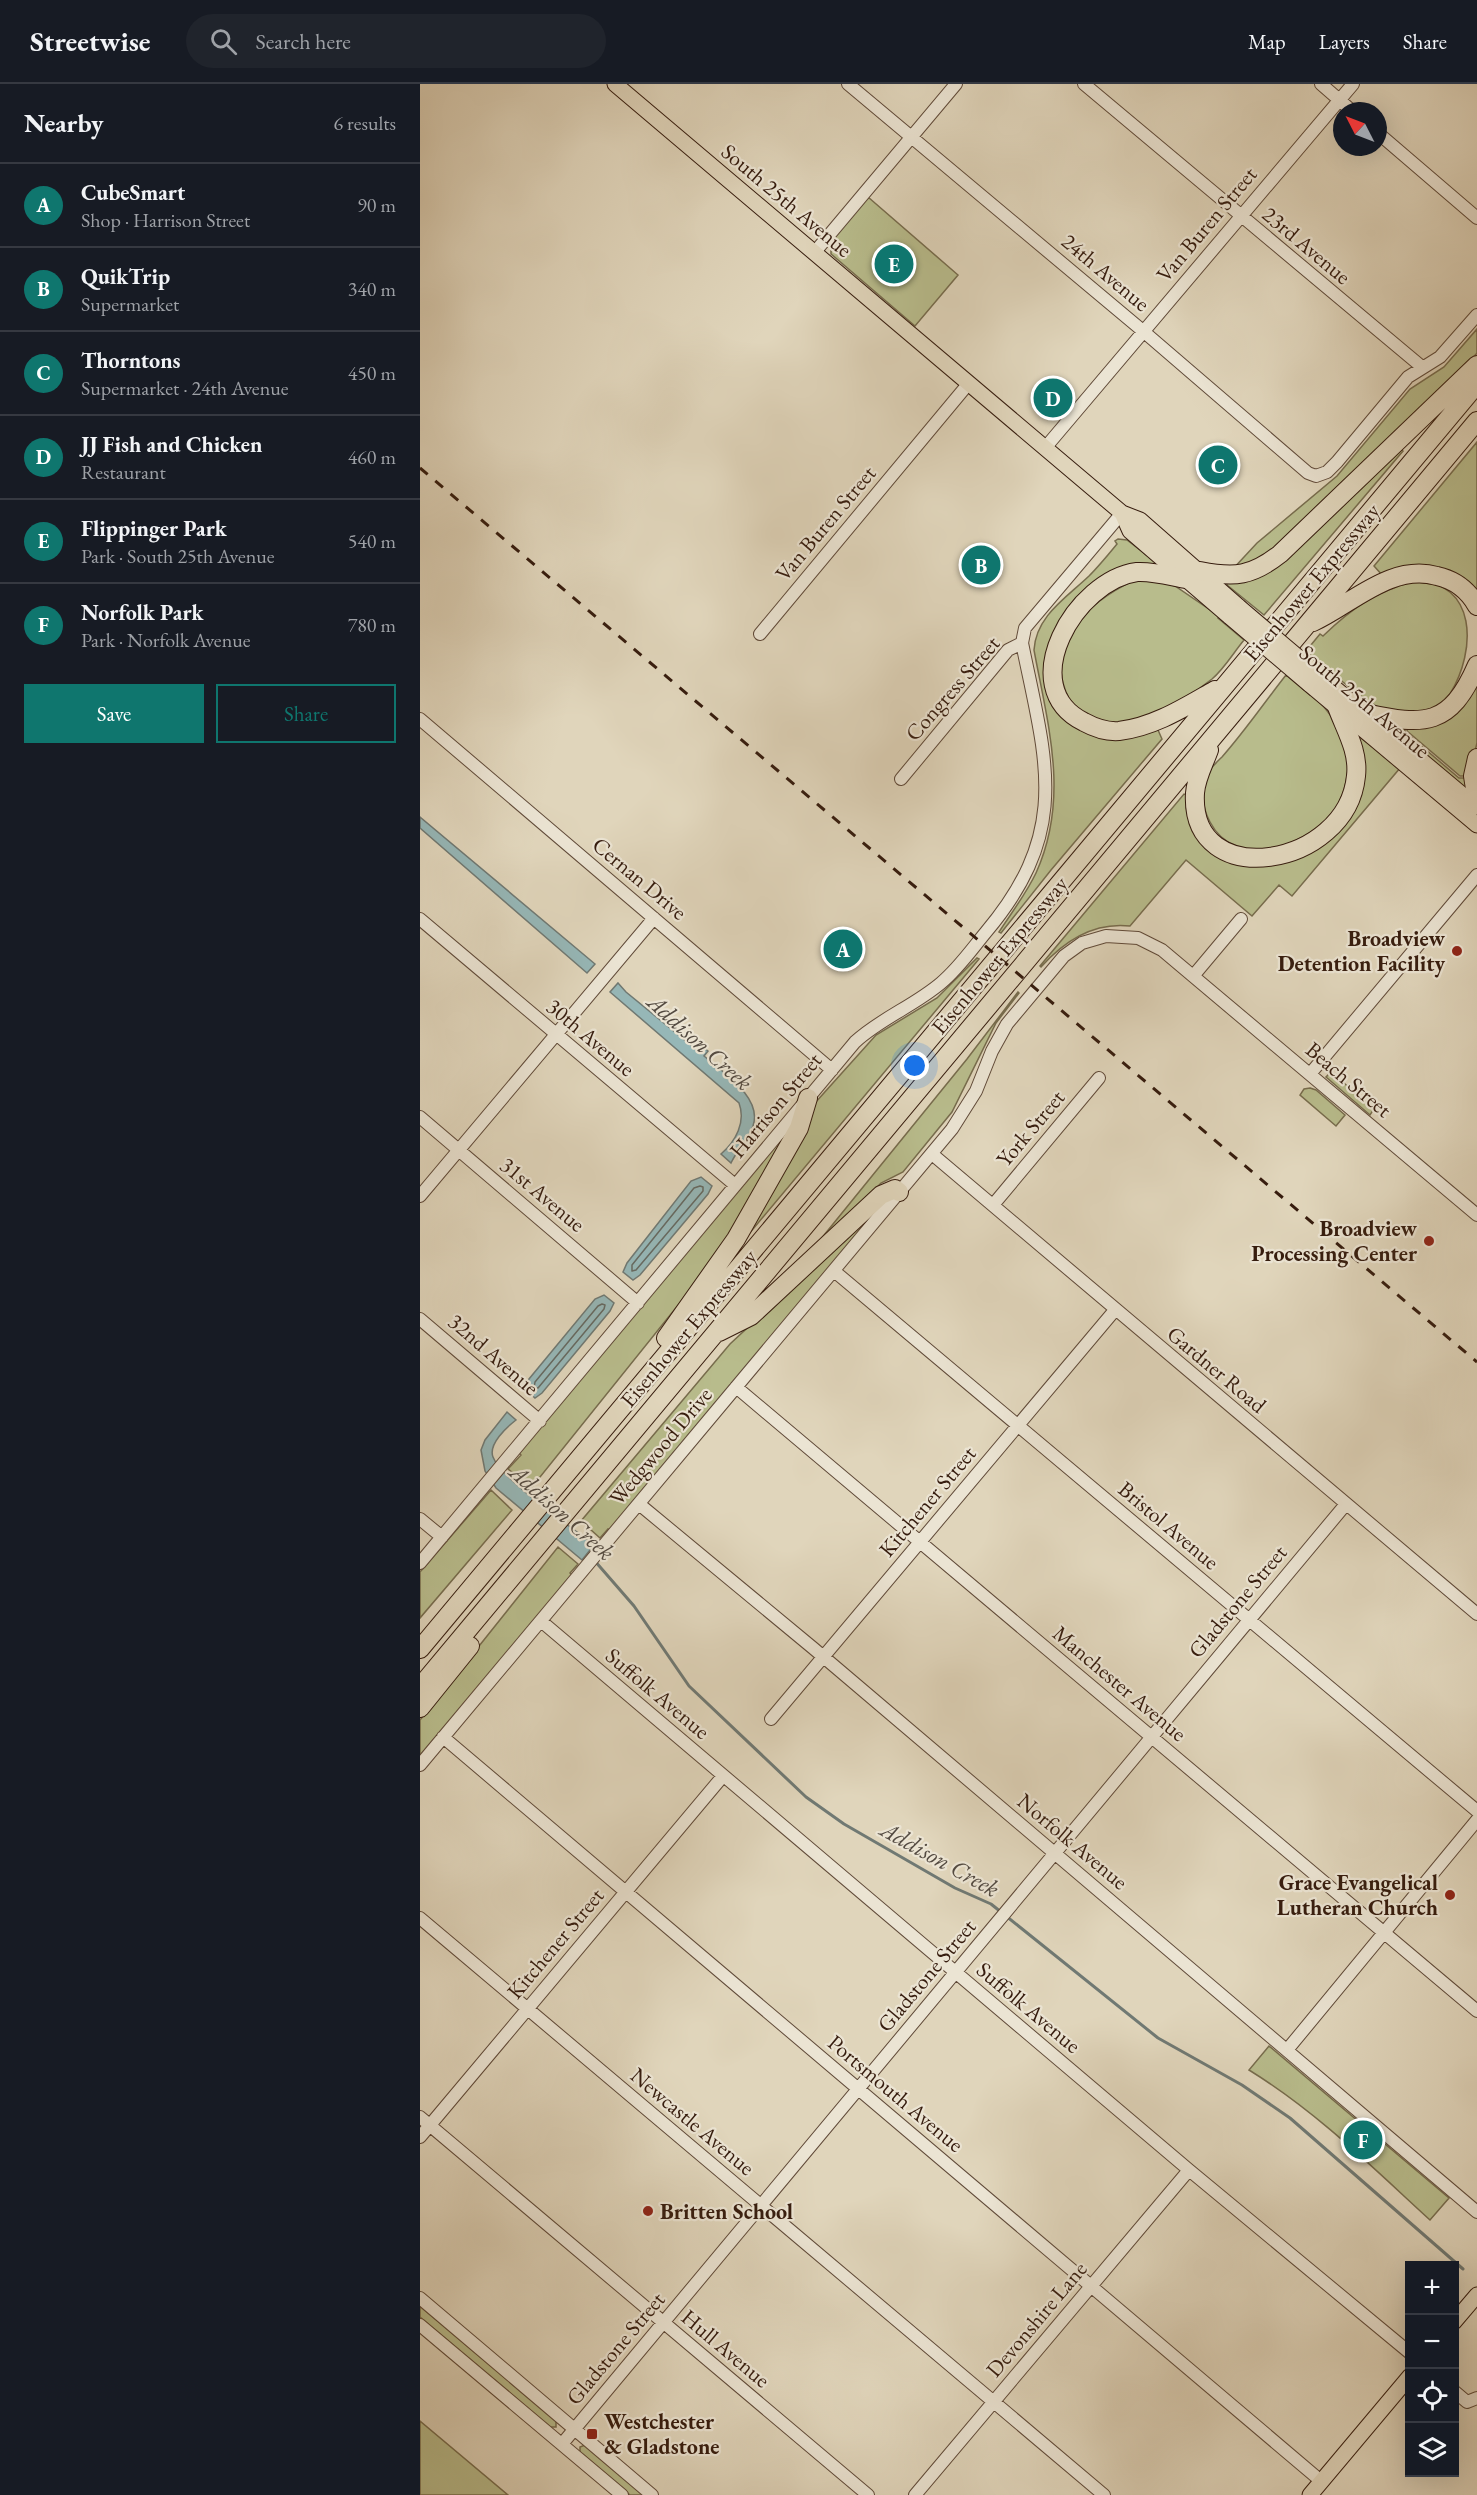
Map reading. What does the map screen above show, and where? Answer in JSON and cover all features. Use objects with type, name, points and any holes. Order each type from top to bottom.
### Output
[{"type":"highway","points":[[1227,683],[1157,722],[1117,731],[1103,731],[1081,721],[1062,704],[1055,690],[1052,667],[1057,644],[1067,624],[1091,596],[1109,583],[1136,572],[1231,575],[1256,571],[1264,566],[1280,554],[1477,365]]},
{"type":"highway","name":"Eisenhower Expressway","points":[[420,1649],[1477,384]]},
{"type":"highway","name":"Eisenhower Expressway","points":[[420,1687],[1477,421]]},
{"type":"highway","points":[[1306,626],[1388,580],[1417,574],[1429,573],[1447,578],[1466,591],[1477,606]]},
{"type":"highway","points":[[1365,713],[1407,722],[1429,719],[1442,713],[1454,703],[1464,691],[1477,665]]},
{"type":"highway","points":[[1213,737],[1195,793],[1201,825],[1215,843],[1237,856],[1250,859],[1279,856],[1301,848],[1324,833],[1341,814],[1353,793],[1356,778],[1354,751],[1337,707]]},
{"type":"highway","points":[[1477,758],[1473,776],[1477,801]]},
{"type":"highway","points":[[649,1375],[669,1332],[717,1268],[761,1196],[799,1128],[808,1098]]},
{"type":"highway","points":[[712,1336],[751,1316],[881,1195],[895,1189],[900,1192]]},
{"type":"highway","points":[[420,1708],[490,1621],[502,1589]]},
{"type":"main road","name":"South 25th Avenue","points":[[615,84],[1122,513],[1130,531],[1193,575],[1314,679],[1365,713],[1477,807]]},
{"type":"main road","name":"South 25th Avenue","points":[[1314,679],[1337,707],[1477,825]]},
{"type":"main road","points":[[1459,2317],[1477,2295]]},
{"type":"main road","points":[[1310,2495],[1405,2382]]},
{"type":"street","name":"24th Avenue","points":[[848,84],[1143,331],[1308,473],[1316,476],[1327,472],[1408,377],[1422,367]]},
{"type":"street","points":[[814,252],[956,84]]},
{"type":"street","name":"23rd Avenue","points":[[1084,84],[1240,217],[1422,367]]},
{"type":"street","points":[[1321,84],[1340,100]]},
{"type":"street","name":"Van Buren Street","points":[[1045,448],[1353,84]]},
{"type":"street","points":[[1387,141],[1477,218]]},
{"type":"street","points":[[1422,367],[1440,357],[1477,315]]},
{"type":"street","name":"Van Buren Street","points":[[760,634],[969,383]]},
{"type":"street","name":"Congress Street","points":[[901,779],[1008,650],[1022,643],[1025,628],[1122,513]]},
{"type":"street","name":"Harrison Street","points":[[420,1563],[867,1030],[932,991],[951,973],[1004,910],[1038,844],[1045,809],[1044,749],[1022,643]]},
{"type":"street","name":"Cernan Drive","points":[[421,722],[832,1070]]},
{"type":"street","points":[[1310,1074],[1477,875]]},
{"type":"street","points":[[420,1196],[654,918]]},
{"type":"street","name":"30th Avenue","points":[[420,919],[735,1185]]},
{"type":"street","points":[[1194,975],[1241,920]]},
{"type":"street","name":"Beach Street","points":[[932,1154],[966,1109],[1007,1024],[1057,963],[1072,949],[1093,939],[1106,936],[1138,938],[1155,945],[1194,975],[1477,1215]]},
{"type":"street","name":"York Street","points":[[993,1205],[1099,1078]]},
{"type":"street","name":"31st Avenue","points":[[420,1117],[638,1303]]},
{"type":"street","name":"Wedgwood Drive","points":[[420,1765],[932,1154]]},
{"type":"street","name":"Gardner Road","points":[[932,1154],[1477,1614]]},
{"type":"street","name":"Bristol Avenue","points":[[834,1271],[1477,1811]]},
{"type":"street","name":"Kitchener Street","points":[[771,1719],[1115,1310]]},
{"type":"street","name":"32nd Avenue","points":[[420,1319],[540,1421]]},
{"type":"street","name":"Manchester Avenue","points":[[736,1387],[1477,2011]]},
{"type":"street","name":"Norfolk Avenue","points":[[639,1504],[824,1656],[1477,2212]]},
{"type":"street","name":"Gladstone Street","points":[[562,2444],[1346,1504]]},
{"type":"street","points":[[420,1519],[442,1537]]},
{"type":"street","name":"Suffolk Avenue","points":[[541,1621],[1189,2170],[1405,2349]]},
{"type":"street","name":"Portsmouth Avenue","points":[[443,1737],[1322,2481]]},
{"type":"street","name":"Kitchener Street","points":[[420,2138],[425,2121],[528,2009],[723,1776]]},
{"type":"street","points":[[1287,2050],[1477,1820]]},
{"type":"street","name":"Newcastle Avenue","points":[[420,1918],[1104,2495]]},
{"type":"street","name":"Hull Avenue","points":[[425,2121],[868,2495]]},
{"type":"street","name":"Devonshire Lane","points":[[915,2495],[1189,2170]]},
{"type":"street","points":[[420,2298],[652,2495]]},
{"type":"street","points":[[420,2325],[622,2495]]},
{"type":"street","points":[[1459,2395],[1467,2402],[1477,2398]]},
{"type":"green space","points":[[868,197],[958,275],[915,326],[831,254],[831,240]]},
{"type":"green space","points":[[1477,329],[1477,353],[1449,387],[1274,553],[1231,571],[1257,543],[1337,476],[1410,389],[1444,367]]},
{"type":"green space","points":[[1477,442],[1477,597],[1473,591],[1383,576],[1374,566]]},
{"type":"green space","points":[[1398,447],[1403,451],[1264,615],[1227,585],[1227,579],[1237,580]]},
{"type":"green space","points":[[1127,540],[1166,570],[1131,569],[1052,643],[1065,716],[1154,728],[1158,730],[1162,739],[1001,933],[999,932],[1036,873],[1046,845],[1052,817],[1053,762],[1034,650],[1036,638],[1046,617],[1089,576],[1117,544],[1115,541]]},
{"type":"green space","points":[[1144,576],[1175,586],[1219,616],[1218,618],[1244,640],[1216,675],[1201,688],[1174,705],[1129,722],[1099,721],[1084,714],[1075,706],[1066,692],[1061,672],[1062,653],[1069,636],[1093,606],[1109,594]]},
{"type":"green space","points":[[1415,581],[1435,584],[1450,592],[1460,605],[1466,621],[1465,658],[1450,694],[1435,708],[1421,713],[1387,711],[1357,693],[1306,651],[1320,634],[1323,636],[1365,602],[1388,590]]},
{"type":"green space","points":[[1286,675],[1310,695],[1316,697],[1344,736],[1349,753],[1345,788],[1331,815],[1304,836],[1287,844],[1269,848],[1252,849],[1236,846],[1221,837],[1210,822],[1204,806],[1205,778]]},
{"type":"green space","points":[[1477,677],[1477,743],[1469,776],[1460,776],[1407,731],[1408,727],[1429,725]]},
{"type":"green space","points":[[1386,722],[1405,727],[1405,732],[1459,778],[1468,778],[1467,789]]},
{"type":"green space","points":[[1357,735],[1400,768],[1292,896],[1279,885],[1252,916],[1186,860],[1130,926],[1092,930],[1070,941],[1040,966],[1184,794],[1190,796],[1194,820],[1246,862],[1338,826]]},
{"type":"green space","points":[[977,958],[979,959],[743,1241],[815,1103],[876,1035],[937,998]]},
{"type":"green space","points":[[1018,992],[996,1023],[952,1112],[903,1172],[881,1183],[803,1261],[967,1059]]},
{"type":"green space","points":[[1331,1072],[1374,1109],[1370,1115],[1326,1077]]},
{"type":"green space","points":[[1304,1089],[1316,1090],[1345,1115],[1336,1126],[1300,1095]]},
{"type":"green space","points":[[789,1129],[728,1243],[532,1487],[508,1469],[521,1455],[519,1453]]},
{"type":"green space","points":[[886,1199],[610,1530],[608,1529],[600,1538],[581,1521],[730,1344]]},
{"type":"green space","points":[[491,1490],[512,1510],[420,1618],[420,1572]]},
{"type":"green space","points":[[558,1547],[578,1564],[570,1573],[572,1575],[420,1756],[420,1720]]},
{"type":"green space","points":[[1269,2046],[1449,2198],[1430,2220],[1321,2122],[1249,2070]]},
{"type":"green space","points":[[420,2306],[556,2421],[556,2427],[550,2427],[420,2317]]},
{"type":"green space","points":[[420,2421],[508,2495],[420,2495]]},
{"type":"green space","points":[[585,2445],[644,2495],[630,2495],[580,2452],[580,2447]]},
{"type":"water","points":[[420,817],[595,964],[587,973],[420,828]]},
{"type":"water","points":[[618,983],[698,1051],[703,1047],[708,1051],[704,1056],[747,1095],[755,1115],[753,1126],[731,1163],[721,1154],[738,1131],[741,1117],[739,1103],[610,992]]},
{"type":"water","points":[[701,1177],[712,1186],[708,1194],[640,1275],[633,1280],[623,1272],[627,1263],[691,1181]]},
{"type":"water","points":[[604,1295],[614,1303],[610,1311],[542,1393],[535,1398],[525,1389],[529,1379],[595,1299]]},
{"type":"water","points":[[507,1412],[516,1420],[503,1431],[496,1441],[492,1452],[493,1457],[509,1478],[594,1545],[582,1560],[496,1488],[485,1471],[481,1450],[485,1440]]},
{"type":"waterway","name":"Addison Creek","points":[[594,1560],[634,1606],[689,1686],[806,1797],[844,1824],[955,1888],[991,1904],[1001,1912]]},
{"type":"waterway","name":"Addison Creek","points":[[1006,1916],[1158,2038],[1242,2085],[1290,2118],[1463,2269]]},
{"type":"railway","points":[[420,468],[1477,1362]]},
{"type":"place","name":"Flippinger Park","points":[[894,264]]},
{"type":"place","name":"JJ Fish and Chicken","points":[[1053,398]]},
{"type":"place","name":"Thorntons","points":[[1218,465]]},
{"type":"place","name":"QuikTrip","points":[[981,565]]},
{"type":"place","name":"CubeSmart","points":[[843,949]]},
{"type":"place","name":"Broadview Detention Facility","points":[[1457,951]]},
{"type":"place","name":"Broadview Processing Center","points":[[1429,1241]]},
{"type":"place","name":"Grace Evangelical Lutheran Church","points":[[1450,1895]]},
{"type":"place","name":"Norfolk Park","points":[[1363,2140]]},
{"type":"place","name":"Britten School","points":[[648,2211]]},
{"type":"place","name":"Westchester & Gladstone","points":[[592,2434]]}]
